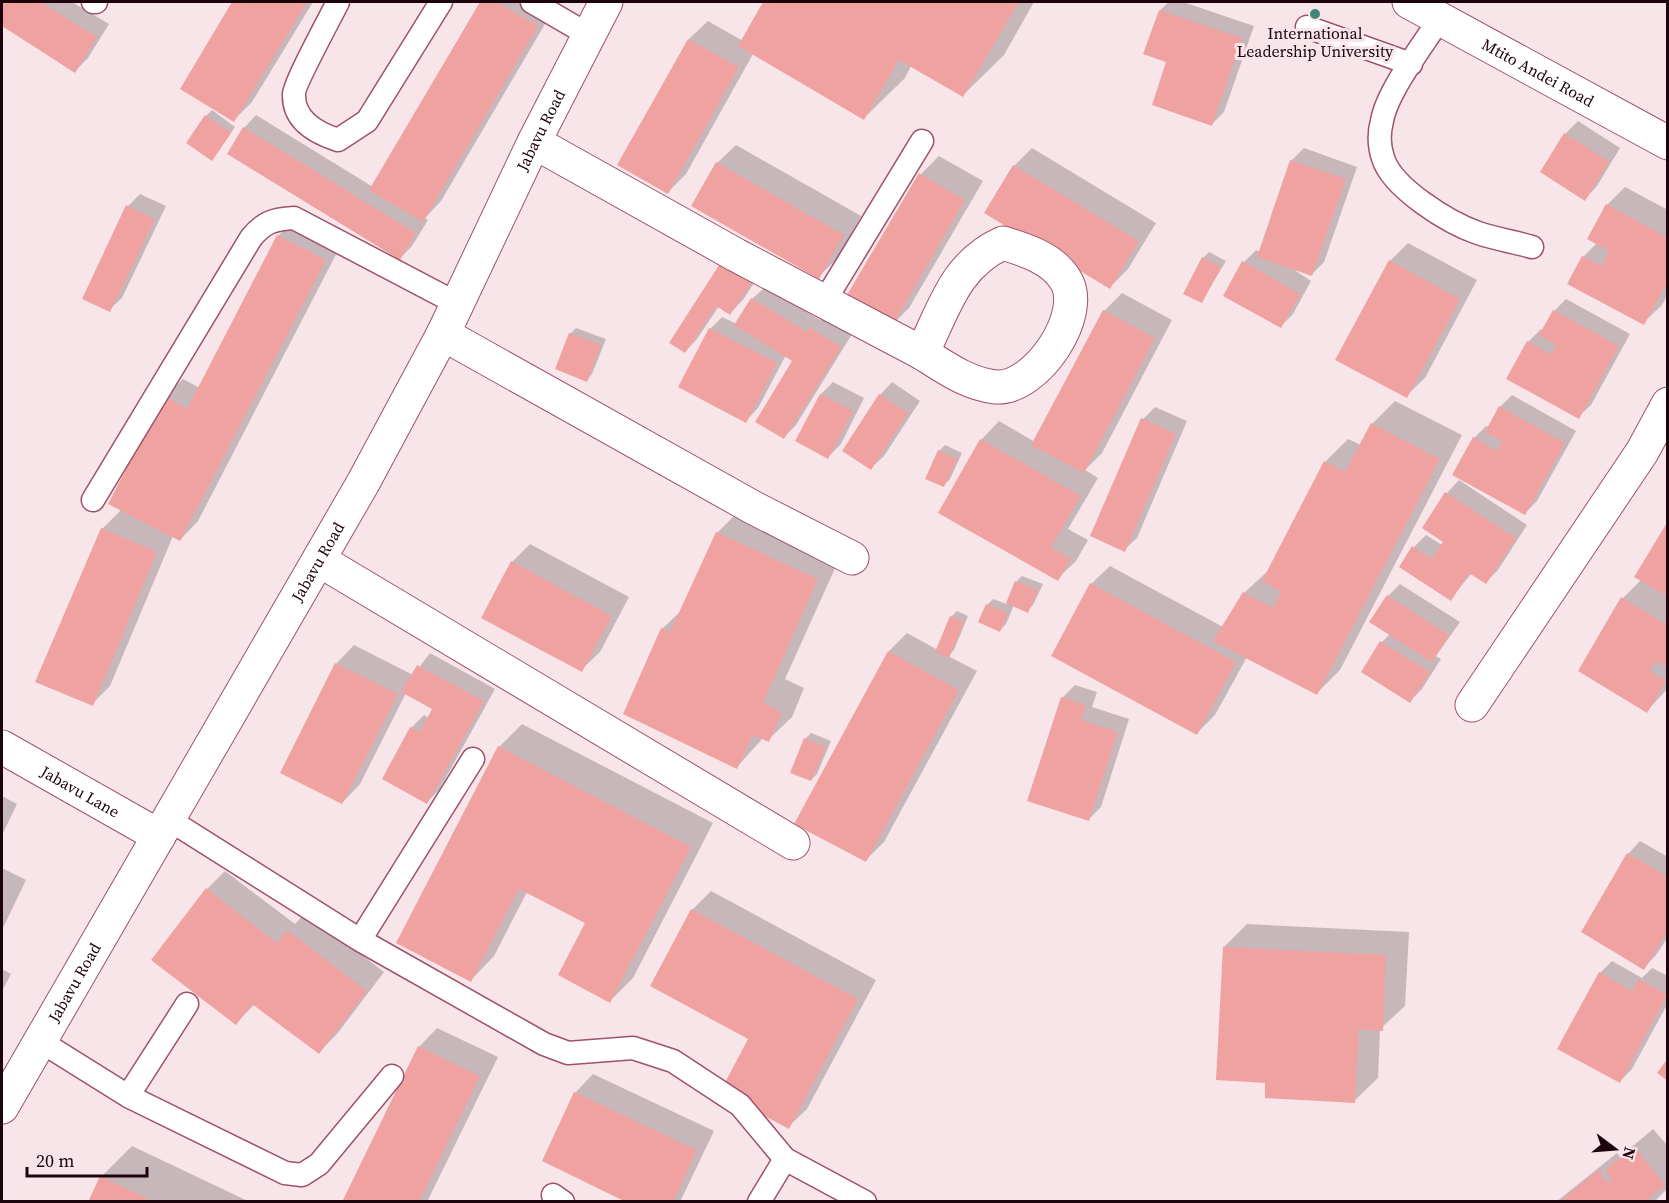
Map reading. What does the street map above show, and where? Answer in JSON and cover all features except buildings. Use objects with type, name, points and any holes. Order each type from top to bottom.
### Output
[{"type":"street","name":"Jabavu Road","points":[[2,1107],[319,560],[443,334],[587,34],[606,2]]},
{"type":"street","name":"Mtito Andei Road","points":[[1409,2],[1441,17],[1668,143]]},
{"type":"street","points":[[534,142],[967,380],[997,387],[1016,385],[1044,361],[1058,340],[1066,322],[1072,298],[1066,279],[1051,264],[1026,251],[1003,243],[983,252],[958,280],[922,354]]},
{"type":"street","points":[[443,334],[754,508],[852,558]]},
{"type":"street","points":[[1472,705],[1642,452],[1668,404]]},
{"type":"street","points":[[319,560],[794,843]]},
{"type":"street","name":"Jabavu Lane","points":[[2,747],[164,828]]},
{"type":"lane","points":[[338,2],[293,92],[298,113],[309,125],[315,131],[338,140],[367,122],[441,2]]},
{"type":"lane","points":[[532,2],[587,34]]},
{"type":"lane","points":[[1441,17],[1389,99],[1382,119],[1380,138],[1383,159],[1395,178],[1433,210],[1468,228],[1532,247]]},
{"type":"lane","points":[[1307,27],[1411,64]]},
{"type":"lane","points":[[824,302],[922,141]]},
{"type":"lane","points":[[93,500],[251,238],[271,220],[294,218],[456,303]]},
{"type":"lane","points":[[360,940],[473,759]]},
{"type":"lane","points":[[164,828],[544,1044],[568,1053],[633,1048],[673,1061],[740,1105],[785,1159],[865,1202]]},
{"type":"lane","points":[[128,1096],[186,1004]]},
{"type":"lane","points":[[40,1041],[128,1096],[285,1173],[302,1175],[319,1164],[392,1076]]},
{"type":"lane","points":[[759,1202],[785,1159]]},
{"type":"place","name":"International Leadership University","points":[[1315,14]]}]
